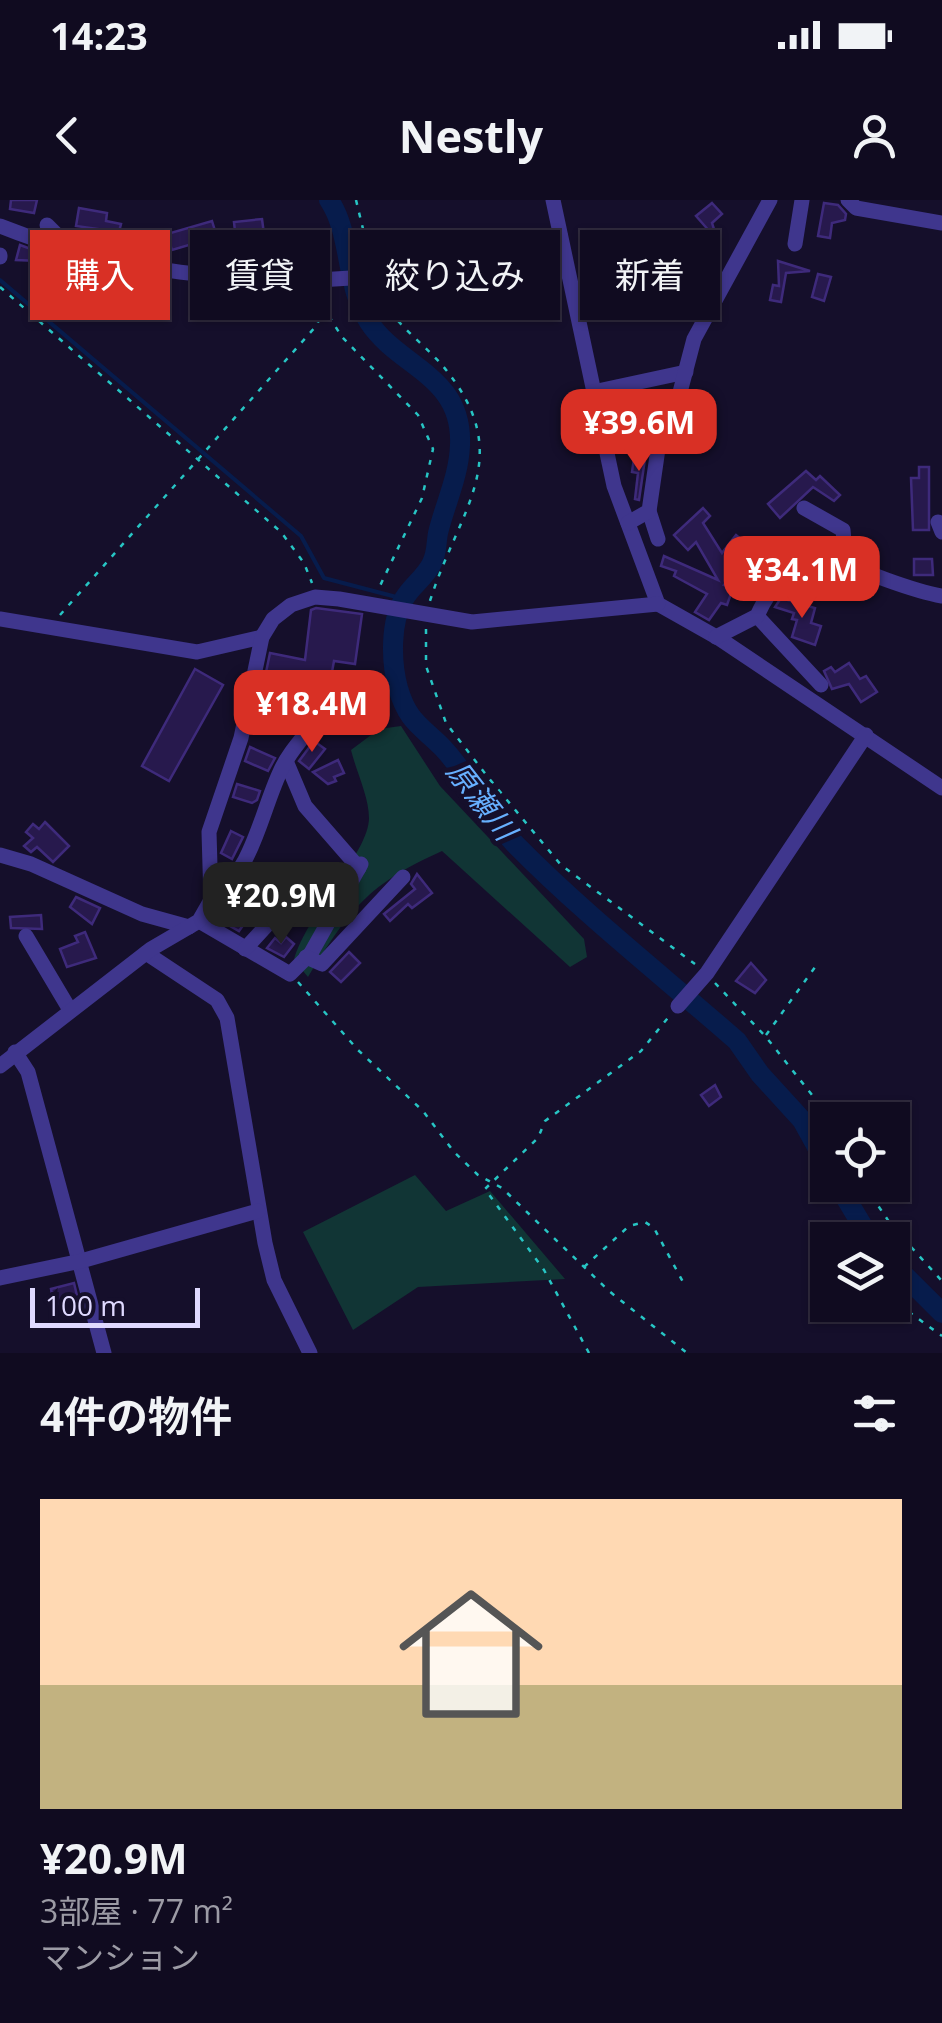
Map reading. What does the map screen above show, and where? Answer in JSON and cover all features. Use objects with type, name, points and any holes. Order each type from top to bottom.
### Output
[{"type":"street","points":[[552,200],[559,230]]},
{"type":"street","points":[[658,539],[649,510],[660,435],[704,316],[770,200]]},
{"type":"street","points":[[795,244],[802,200]]},
{"type":"street","points":[[848,200],[856,208],[942,223]]},
{"type":"street","points":[[48,225],[52,230]]},
{"type":"street","points":[[0,226],[30,236]]},
{"type":"street","points":[[560,236],[614,486],[658,604]]},
{"type":"street","points":[[593,392],[686,372]]},
{"type":"street","points":[[804,508],[843,530],[844,540],[832,563]]},
{"type":"street","points":[[628,522],[649,510]]},
{"type":"street","points":[[716,637],[757,616],[767,591],[792,570],[818,561],[942,596]]},
{"type":"street","points":[[212,900],[209,832],[241,738],[262,637],[273,620],[291,605],[315,597],[472,622],[516,621],[658,604],[716,637],[942,788]]},
{"type":"street","points":[[757,616],[804,662],[807,672],[821,685]]},
{"type":"street","points":[[0,619],[197,652],[262,637]]},
{"type":"street","points":[[794,688],[807,672]]},
{"type":"street","points":[[0,1066],[146,953],[194,924],[222,892],[258,837],[286,762],[316,721]]},
{"type":"street","points":[[678,1006],[706,974],[866,736]]},
{"type":"street","points":[[0,855],[31,864],[142,914],[194,924],[290,974],[306,958],[360,866],[305,806],[286,762]]},
{"type":"street","points":[[245,949],[312,876]]},
{"type":"street","points":[[306,958],[322,964],[402,877]]},
{"type":"street","points":[[342,897],[368,915]]},
{"type":"street","points":[[26,936],[70,1010]]},
{"type":"street","points":[[146,953],[217,1000],[227,1018],[258,1211],[274,1280],[310,1353]]},
{"type":"street","points":[[15,1052],[28,1072],[104,1353]]},
{"type":"street","points":[[0,1278],[82,1261],[258,1211]]},
{"type":"path","points":[[356,200],[362,230]]},
{"type":"path","points":[[0,287],[200,458],[294,547],[304,563],[315,597]]},
{"type":"path","points":[[330,318],[342,337],[418,415],[432,448],[422,498],[373,605]]},
{"type":"path","points":[[48,627],[318,320]]},
{"type":"path","points":[[400,320],[447,372],[472,411],[481,435],[477,479],[426,614],[426,666],[446,723],[561,865],[706,974],[766,1037],[818,1102]]},
{"type":"path","points":[[766,1037],[818,962]]},
{"type":"path","points":[[290,974],[358,1050],[423,1111],[454,1152],[502,1188],[583,1268],[688,1353]]},
{"type":"path","points":[[589,1353],[544,1270],[485,1189],[538,1138],[544,1121],[641,1051],[678,1006]]},
{"type":"path","points":[[876,1202],[942,1281]]},
{"type":"path","points":[[583,1268],[629,1226],[645,1222],[654,1228],[683,1282]]},
{"type":"path","points":[[910,1313],[942,1336]]},
{"type":"green space","points":[[401,726],[440,786],[584,939],[587,957],[570,967],[442,851],[395,875],[363,901],[308,977],[294,960],[311,923],[349,866],[366,832],[367,801],[351,750],[379,729]]},
{"type":"green space","points":[[415,1175],[446,1211],[490,1191],[565,1279],[418,1287],[353,1330],[303,1232]]},
{"type":"building","points":[[11,200],[37,200],[34,213],[10,209]]},
{"type":"building","points":[[712,203],[722,214],[712,223],[714,230],[708,230],[696,216]]},
{"type":"building","points":[[824,203],[838,205],[846,214],[845,220],[832,223],[830,238],[818,236]]},
{"type":"building","points":[[79,208],[107,213],[106,221],[121,224],[120,230],[76,226]]},
{"type":"building","points":[[262,219],[263,230],[235,230],[234,222]]},
{"type":"building","points":[[212,221],[215,230],[190,230],[190,245],[172,250],[170,233]]},
{"type":"building","points":[[20,245],[30,249],[30,261],[16,260]]},
{"type":"building","points":[[778,261],[810,271],[786,273],[781,302],[770,300],[773,285],[779,286]]},
{"type":"building","points":[[818,274],[831,277],[824,301],[812,297]]},
{"type":"building","points":[[634,458],[645,459],[639,500],[635,499],[638,473],[632,472]]},
{"type":"building","points":[[919,467],[929,467],[929,530],[913,530],[911,478],[919,478]]},
{"type":"building","points":[[806,471],[816,480],[820,476],[840,495],[834,501],[813,487],[780,518],[768,504]]},
{"type":"building","points":[[703,508],[710,516],[703,523],[722,553],[736,535],[749,546],[743,563],[724,585],[733,588],[727,605],[721,603],[709,620],[695,612],[707,594],[674,576],[676,571],[661,566],[664,556],[718,580],[696,542],[688,550],[674,535]]},
{"type":"building","points":[[761,549],[789,560],[774,572],[756,567]]},
{"type":"building","points":[[914,559],[932,559],[933,575],[914,575]]},
{"type":"building","points":[[781,598],[815,608],[811,623],[821,626],[815,645],[792,637],[797,620],[792,619],[794,613],[775,607]]},
{"type":"building","points":[[311,610],[362,614],[355,664],[334,661],[328,694],[301,722],[258,711],[270,653],[305,660]]},
{"type":"building","points":[[849,663],[860,679],[866,676],[877,692],[861,702],[849,684],[832,689],[824,671],[831,667],[835,672]]},
{"type":"building","points":[[195,669],[223,685],[169,781],[142,766]]},
{"type":"building","points":[[314,741],[325,749],[309,769],[299,761]]},
{"type":"building","points":[[250,747],[275,758],[268,771],[245,761]]},
{"type":"building","points":[[338,760],[344,773],[334,777],[336,781],[328,784],[313,772]]},
{"type":"building","points":[[237,784],[260,791],[257,800],[252,803],[233,797]]},
{"type":"building","points":[[45,822],[69,846],[53,862],[37,847],[31,852],[24,846],[33,838],[26,832],[33,824],[39,829]]},
{"type":"building","points":[[231,831],[243,837],[232,859],[221,853]]},
{"type":"building","points":[[292,865],[299,873],[284,890],[275,880]]},
{"type":"building","points":[[417,874],[432,893],[412,908],[408,904],[390,921],[384,914],[415,889],[411,884]]},
{"type":"building","points":[[76,897],[100,908],[92,924],[70,907]]},
{"type":"building","points":[[229,912],[244,924],[239,931],[216,918]]},
{"type":"building","points":[[41,915],[42,929],[11,928],[10,917]]},
{"type":"building","points":[[85,932],[96,958],[67,967],[60,949],[78,942],[75,936]]},
{"type":"building","points":[[286,937],[294,944],[284,957],[267,948],[275,938],[281,943]]},
{"type":"building","points":[[349,952],[360,963],[341,982],[330,972]]},
{"type":"building","points":[[751,963],[766,980],[755,993],[736,981]]},
{"type":"building","points":[[715,1085],[721,1097],[709,1106],[701,1095]]},
{"type":"building","points":[[74,1283],[78,1300],[54,1305],[51,1289]]},
{"type":"waterway","points":[[329,200],[342,228],[356,293],[369,322],[396,351],[440,387],[458,422],[457,468],[435,556],[404,599],[396,619],[394,666],[406,708],[452,758],[515,844],[596,920],[737,1041],[810,1134]]},
{"type":"waterway","points":[[0,280],[301,536],[324,578],[404,599]]},
{"type":"waterway","name":"原瀬川","points":[[848,1202],[860,1222]]},
{"type":"waterway","name":"原瀬川","points":[[910,1281],[942,1313]]}]
